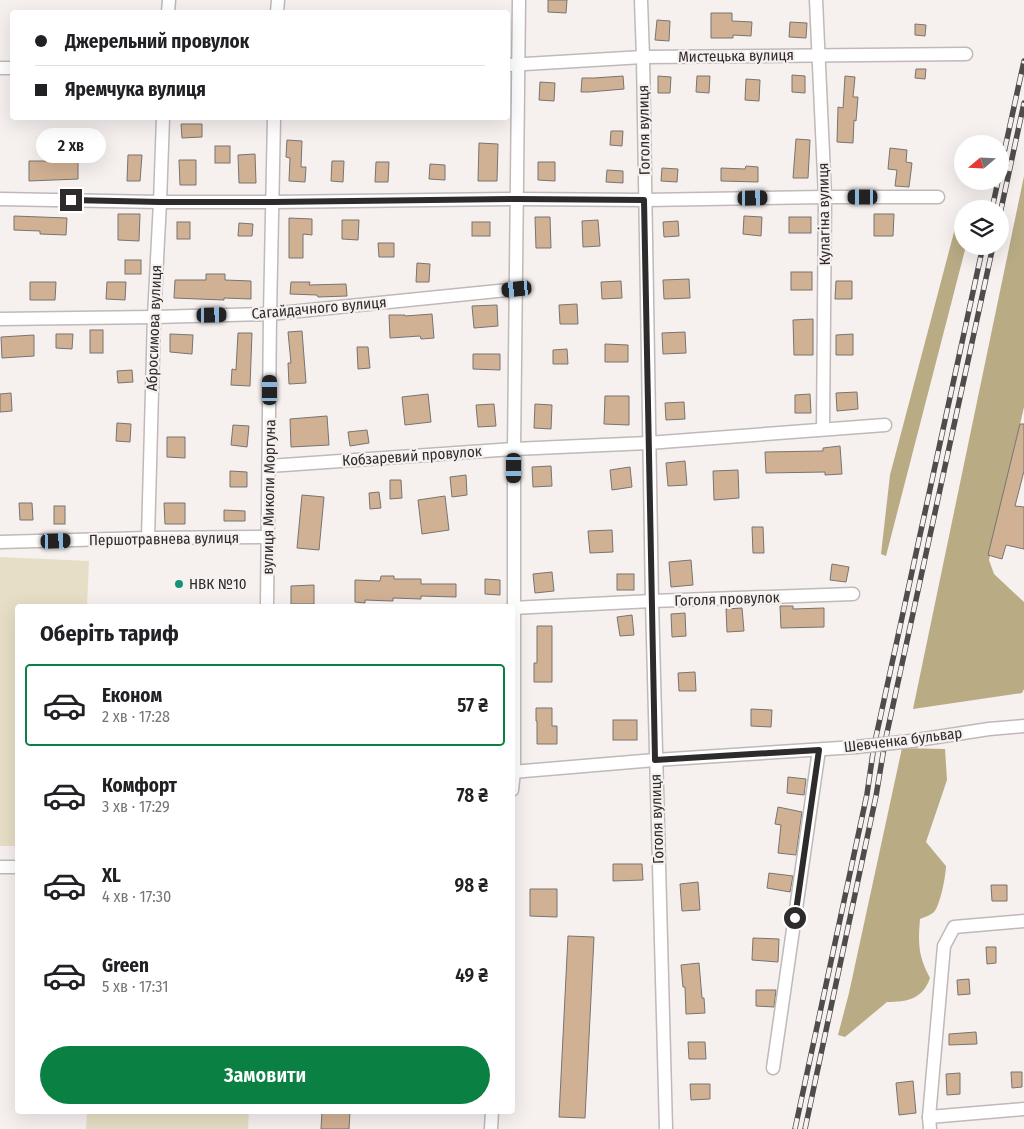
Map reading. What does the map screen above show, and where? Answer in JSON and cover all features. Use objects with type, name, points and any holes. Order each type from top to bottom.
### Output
[{"type":"street","points":[[514,604],[514,448],[518,199],[513,64],[519,0]]},
{"type":"street","name":"Гоголя вулиця","points":[[641,0],[655,760],[666,1129]]},
{"type":"street","name":"Кулагіна вулиця","points":[[816,0],[825,197],[823,429]]},
{"type":"street","name":"Мистецька вулиця","points":[[513,64],[643,57],[966,54]]},
{"type":"street","name":"Абросимова вулиця","points":[[148,538],[154,317],[163,120]]},
{"type":"street","name":"вулиця Миколи Моргуна","points":[[267,604],[274,120]]},
{"type":"street","points":[[0,199],[273,202],[938,197]]},
{"type":"street","name":"Сагайдачного вулиця","points":[[0,319],[270,314],[517,289]]},
{"type":"street","name":"Кобзаревий провулок","points":[[269,466],[514,448],[648,443],[885,425]]},
{"type":"street","name":"Першотравнева вулиця","points":[[0,542],[268,537]]},
{"type":"street","name":"Гоголя провулок","points":[[515,608],[852,594]]},
{"type":"street","name":"Шевченка бульвар","points":[[515,772],[655,760],[856,747],[1024,726]]},
{"type":"street","points":[[773,1068],[819,750]]},
{"type":"street","points":[[0,867],[15,867]]},
{"type":"street","points":[[1024,921],[954,927],[944,946],[929,1123],[1024,1109]]},
{"type":"street","points":[[491,1129],[492,1114]]},
{"type":"shaded area","points":[[1024,176],[1024,407],[989,560],[994,574],[1024,602],[1024,689],[1022,693],[913,709],[1009,255]]},
{"type":"shaded area","points":[[954,232],[954,255],[964,255],[886,556],[881,554],[890,475]]},
{"type":"shaded area","points":[[0,557],[89,561],[87,604],[15,604],[15,846],[0,846]]},
{"type":"shaded area","points":[[902,748],[945,749],[947,780],[926,842],[946,866],[945,876],[936,909],[931,914],[920,919],[919,928],[921,956],[930,978],[919,995],[908,1000],[887,1002],[845,1037],[838,1035],[849,993]]},
{"type":"shaded area","points":[[87,1114],[249,1114],[248,1129],[86,1129]]},
{"type":"building","points":[[548,0],[567,0],[566,13],[548,12]]},
{"type":"building","points":[[711,13],[732,13],[732,21],[752,22],[751,36],[733,35],[733,38],[711,38]]},
{"type":"building","points":[[657,20],[670,21],[669,41],[655,40]]},
{"type":"building","points":[[790,22],[807,23],[806,38],[789,37]]},
{"type":"building","points":[[915,24],[926,25],[925,36],[915,35]]},
{"type":"building","points":[[916,69],[926,69],[925,79],[915,78]]},
{"type":"building","points":[[792,75],[805,76],[805,93],[792,92]]},
{"type":"building","points":[[623,76],[624,89],[581,92],[582,78]]},
{"type":"building","points":[[658,76],[671,77],[670,93],[658,93]]},
{"type":"building","points":[[697,76],[710,76],[709,93],[696,92]]},
{"type":"building","points":[[845,76],[855,77],[853,97],[858,97],[853,143],[837,142],[838,107],[843,108]]},
{"type":"building","points":[[746,79],[760,80],[759,101],[745,100]]},
{"type":"building","points":[[540,82],[555,83],[554,101],[539,100]]},
{"type":"building","points":[[181,124],[202,124],[202,137],[182,138]]},
{"type":"building","points":[[611,131],[623,131],[622,146],[610,145]]},
{"type":"building","points":[[796,139],[810,140],[808,178],[793,178]]},
{"type":"building","points":[[287,140],[302,141],[301,167],[306,167],[305,182],[289,181],[290,158],[286,157]]},
{"type":"building","points":[[479,143],[498,144],[497,181],[478,181]]},
{"type":"building","points":[[215,146],[230,146],[230,163],[215,163]]},
{"type":"building","points":[[890,148],[907,150],[906,162],[912,163],[909,187],[895,186],[897,170],[888,169]]},
{"type":"building","points":[[255,154],[256,183],[239,183],[238,155]]},
{"type":"building","points":[[128,155],[142,155],[140,181],[127,181]]},
{"type":"building","points":[[62,157],[78,157],[78,179],[29,181],[29,161],[62,161]]},
{"type":"building","points":[[179,160],[196,160],[196,185],[180,185]]},
{"type":"building","points":[[332,161],[344,161],[343,182],[331,181]]},
{"type":"building","points":[[376,162],[389,162],[388,182],[375,182]]},
{"type":"building","points":[[538,162],[555,162],[555,181],[538,180]]},
{"type":"building","points":[[430,164],[445,165],[445,180],[429,179]]},
{"type":"building","points":[[746,166],[758,167],[758,182],[721,181],[721,168],[745,169]]},
{"type":"building","points":[[662,168],[678,169],[677,182],[661,181]]},
{"type":"building","points":[[607,170],[623,171],[623,183],[606,182]]},
{"type":"building","points":[[118,214],[140,214],[139,241],[118,240]]},
{"type":"building","points":[[874,214],[894,214],[893,236],[874,236]]},
{"type":"building","points":[[14,216],[67,218],[66,235],[14,230]]},
{"type":"building","points":[[744,216],[762,217],[761,236],[743,234]]},
{"type":"building","points":[[535,217],[550,217],[551,248],[536,248]]},
{"type":"building","points":[[789,217],[811,217],[811,233],[789,233]]},
{"type":"building","points":[[289,218],[312,219],[312,235],[303,234],[303,258],[289,258]]},
{"type":"building","points":[[342,220],[359,220],[358,240],[342,239]]},
{"type":"building","points":[[598,220],[600,246],[583,247],[582,221]]},
{"type":"building","points":[[678,221],[679,236],[664,237],[663,222]]},
{"type":"building","points":[[177,222],[190,222],[190,239],[177,239]]},
{"type":"building","points":[[472,222],[490,222],[490,236],[472,236]]},
{"type":"building","points":[[239,223],[253,224],[252,236],[238,236]]},
{"type":"building","points":[[378,243],[394,243],[394,257],[379,257]]},
{"type":"building","points":[[125,260],[141,260],[141,274],[125,274]]},
{"type":"building","points":[[417,263],[430,264],[429,282],[416,282]]},
{"type":"building","points":[[791,272],[812,272],[812,290],[791,290]]},
{"type":"building","points":[[206,274],[225,274],[225,280],[251,281],[251,299],[174,298],[175,280],[206,280]]},
{"type":"building","points":[[689,279],[690,298],[664,299],[663,280]]},
{"type":"building","points":[[621,281],[622,298],[602,299],[601,282]]},
{"type":"building","points":[[836,281],[852,281],[852,299],[835,299]]},
{"type":"building","points":[[30,282],[56,282],[55,300],[30,300]]},
{"type":"building","points":[[107,282],[126,282],[125,300],[106,299]]},
{"type":"building","points":[[291,282],[310,282],[309,285],[346,284],[347,296],[318,297],[317,295],[290,294]]},
{"type":"building","points":[[577,304],[578,324],[560,324],[559,305]]},
{"type":"building","points":[[497,305],[498,326],[474,328],[472,306]]},
{"type":"building","points":[[432,314],[434,338],[421,339],[420,336],[390,338],[389,315]]},
{"type":"building","points":[[813,319],[813,355],[794,355],[793,320]]},
{"type":"building","points":[[90,330],[103,330],[103,353],[90,353]]},
{"type":"building","points":[[302,331],[306,383],[289,384],[288,363],[291,363],[288,332]]},
{"type":"building","points":[[685,332],[686,353],[663,354],[662,333]]},
{"type":"building","points":[[238,333],[252,333],[250,386],[231,385],[232,369],[236,370]]},
{"type":"building","points":[[56,334],[73,334],[72,349],[56,348]]},
{"type":"building","points":[[170,334],[193,335],[192,354],[170,352]]},
{"type":"building","points":[[853,334],[853,355],[836,355],[836,335]]},
{"type":"building","points":[[34,335],[34,356],[2,358],[1,337]]},
{"type":"building","points":[[605,344],[628,345],[628,362],[605,362]]},
{"type":"building","points":[[357,347],[368,347],[370,368],[358,369]]},
{"type":"building","points":[[567,349],[568,364],[553,364],[553,350]]},
{"type":"building","points":[[473,354],[500,354],[500,370],[473,369]]},
{"type":"building","points":[[132,370],[133,382],[118,383],[117,371]]},
{"type":"building","points":[[857,392],[858,409],[837,411],[836,393]]},
{"type":"building","points":[[11,393],[12,411],[0,412],[0,394]]},
{"type":"building","points":[[428,394],[431,422],[405,425],[402,397]]},
{"type":"building","points":[[810,394],[811,413],[795,413],[795,395]]},
{"type":"building","points":[[605,396],[629,396],[629,425],[604,424]]},
{"type":"building","points":[[684,402],[685,419],[666,420],[665,403]]},
{"type":"building","points":[[494,404],[496,426],[478,427],[476,405]]},
{"type":"building","points":[[535,404],[552,405],[551,429],[534,428]]},
{"type":"building","points":[[327,416],[329,445],[291,447],[290,419]]},
{"type":"building","points":[[117,423],[131,424],[130,442],[116,441]]},
{"type":"building","points":[[1020,424],[1024,424],[1024,471],[1015,506],[1024,507],[1024,549],[1006,545],[1002,559],[988,555]]},
{"type":"building","points":[[233,425],[249,426],[247,447],[231,445]]},
{"type":"building","points":[[367,430],[369,443],[350,446],[348,432]]},
{"type":"building","points":[[167,437],[185,437],[185,458],[167,457]]},
{"type":"building","points":[[840,446],[842,474],[825,475],[825,472],[766,473],[765,452],[823,451],[823,448]]},
{"type":"building","points":[[685,461],[687,485],[668,486],[666,463]]},
{"type":"building","points":[[551,466],[552,486],[533,487],[532,467]]},
{"type":"building","points":[[630,467],[632,487],[612,490],[610,470]]},
{"type":"building","points":[[738,470],[739,498],[714,500],[713,471]]},
{"type":"building","points":[[230,471],[247,472],[247,487],[230,487]]},
{"type":"building","points":[[466,475],[467,495],[452,497],[450,477]]},
{"type":"building","points":[[390,480],[401,480],[402,498],[390,499]]},
{"type":"building","points":[[379,492],[381,508],[370,509],[369,493]]},
{"type":"building","points":[[302,495],[324,497],[319,550],[297,548]]},
{"type":"building","points":[[445,496],[449,530],[422,534],[418,500]]},
{"type":"building","points":[[19,503],[32,503],[33,520],[20,520]]},
{"type":"building","points":[[164,503],[185,503],[185,524],[165,524]]},
{"type":"building","points":[[54,506],[65,506],[65,524],[54,524]]},
{"type":"building","points":[[224,510],[245,511],[245,521],[224,521]]},
{"type":"building","points":[[752,527],[763,527],[764,553],[753,553]]},
{"type":"building","points":[[612,530],[613,552],[590,553],[588,531]]},
{"type":"building","points":[[691,560],[693,585],[671,587],[669,562]]},
{"type":"building","points":[[832,564],[849,567],[846,582],[830,580]]},
{"type":"building","points":[[552,572],[554,591],[535,593],[533,574]]},
{"type":"building","points":[[617,574],[634,574],[634,590],[617,590]]},
{"type":"building","points":[[381,576],[394,576],[394,579],[421,579],[421,584],[456,584],[456,597],[421,596],[421,599],[393,598],[393,601],[365,600],[365,603],[355,602],[355,580],[380,581]]},
{"type":"building","points":[[485,579],[500,580],[500,595],[485,594]]},
{"type":"building","points":[[314,585],[314,604],[291,604],[291,586]]},
{"type":"building","points":[[780,606],[793,606],[793,609],[824,608],[824,627],[781,628]]},
{"type":"building","points":[[742,608],[744,631],[727,632],[726,609]]},
{"type":"building","points":[[685,613],[686,636],[672,637],[671,614]]},
{"type":"building","points":[[632,615],[634,635],[620,636],[617,617]]},
{"type":"building","points":[[537,626],[552,626],[552,682],[534,682],[534,663],[537,663]]},
{"type":"building","points":[[695,672],[696,691],[679,691],[678,673]]},
{"type":"building","points":[[536,708],[552,708],[552,726],[557,726],[557,744],[537,744]]},
{"type":"building","points":[[751,709],[772,710],[771,727],[751,726]]},
{"type":"building","points":[[613,720],[637,720],[637,740],[613,740]]},
{"type":"building","points":[[788,777],[806,779],[804,795],[787,793]]},
{"type":"building","points":[[778,807],[802,812],[796,855],[778,853],[781,825],[775,824]]},
{"type":"building","points":[[613,864],[642,864],[643,880],[613,881]]},
{"type":"building","points":[[769,873],[793,876],[790,892],[767,888]]},
{"type":"building","points":[[698,882],[700,910],[682,911],[680,884]]},
{"type":"building","points":[[991,885],[1007,885],[1007,901],[992,901]]},
{"type":"building","points":[[530,889],[557,889],[557,917],[530,916]]},
{"type":"building","points":[[568,936],[594,937],[585,1118],[559,1117]]},
{"type":"building","points":[[753,938],[779,939],[778,962],[752,960]]},
{"type":"building","points":[[986,947],[996,947],[996,963],[987,964]]},
{"type":"building","points":[[699,963],[705,1013],[686,1014],[685,987],[683,987],[681,965]]},
{"type":"building","points":[[969,979],[970,994],[958,995],[957,980]]},
{"type":"building","points":[[756,990],[776,990],[774,1007],[756,1006]]},
{"type":"building","points":[[976,1032],[977,1044],[949,1045],[949,1034]]},
{"type":"building","points":[[688,1042],[705,1042],[706,1059],[689,1059]]},
{"type":"building","points":[[1011,1072],[1022,1072],[1022,1087],[1012,1088]]},
{"type":"building","points":[[960,1073],[960,1094],[947,1095],[946,1074]]},
{"type":"building","points":[[913,1081],[916,1113],[899,1115],[896,1083]]},
{"type":"building","points":[[690,1084],[710,1084],[710,1099],[691,1100]]},
{"type":"building","points":[[322,1114],[350,1114],[349,1129],[321,1129]]},
{"type":"railway","points":[[1008,135],[1024,61]]},
{"type":"railway","points":[[1003,200],[1024,103]]},
{"type":"railway","points":[[994,200],[996,190]]},
{"type":"railway","points":[[795,1129],[867,794],[874,746],[981,255]]},
{"type":"railway","points":[[805,1129],[876,796],[885,742],[991,255]]},
{"type":"place","name":"НВК №10","points":[[179,584]]},
{"type":"route","points":[[71,200],[273,202],[518,199],[644,200],[655,760],[819,750],[795,918]]}]
